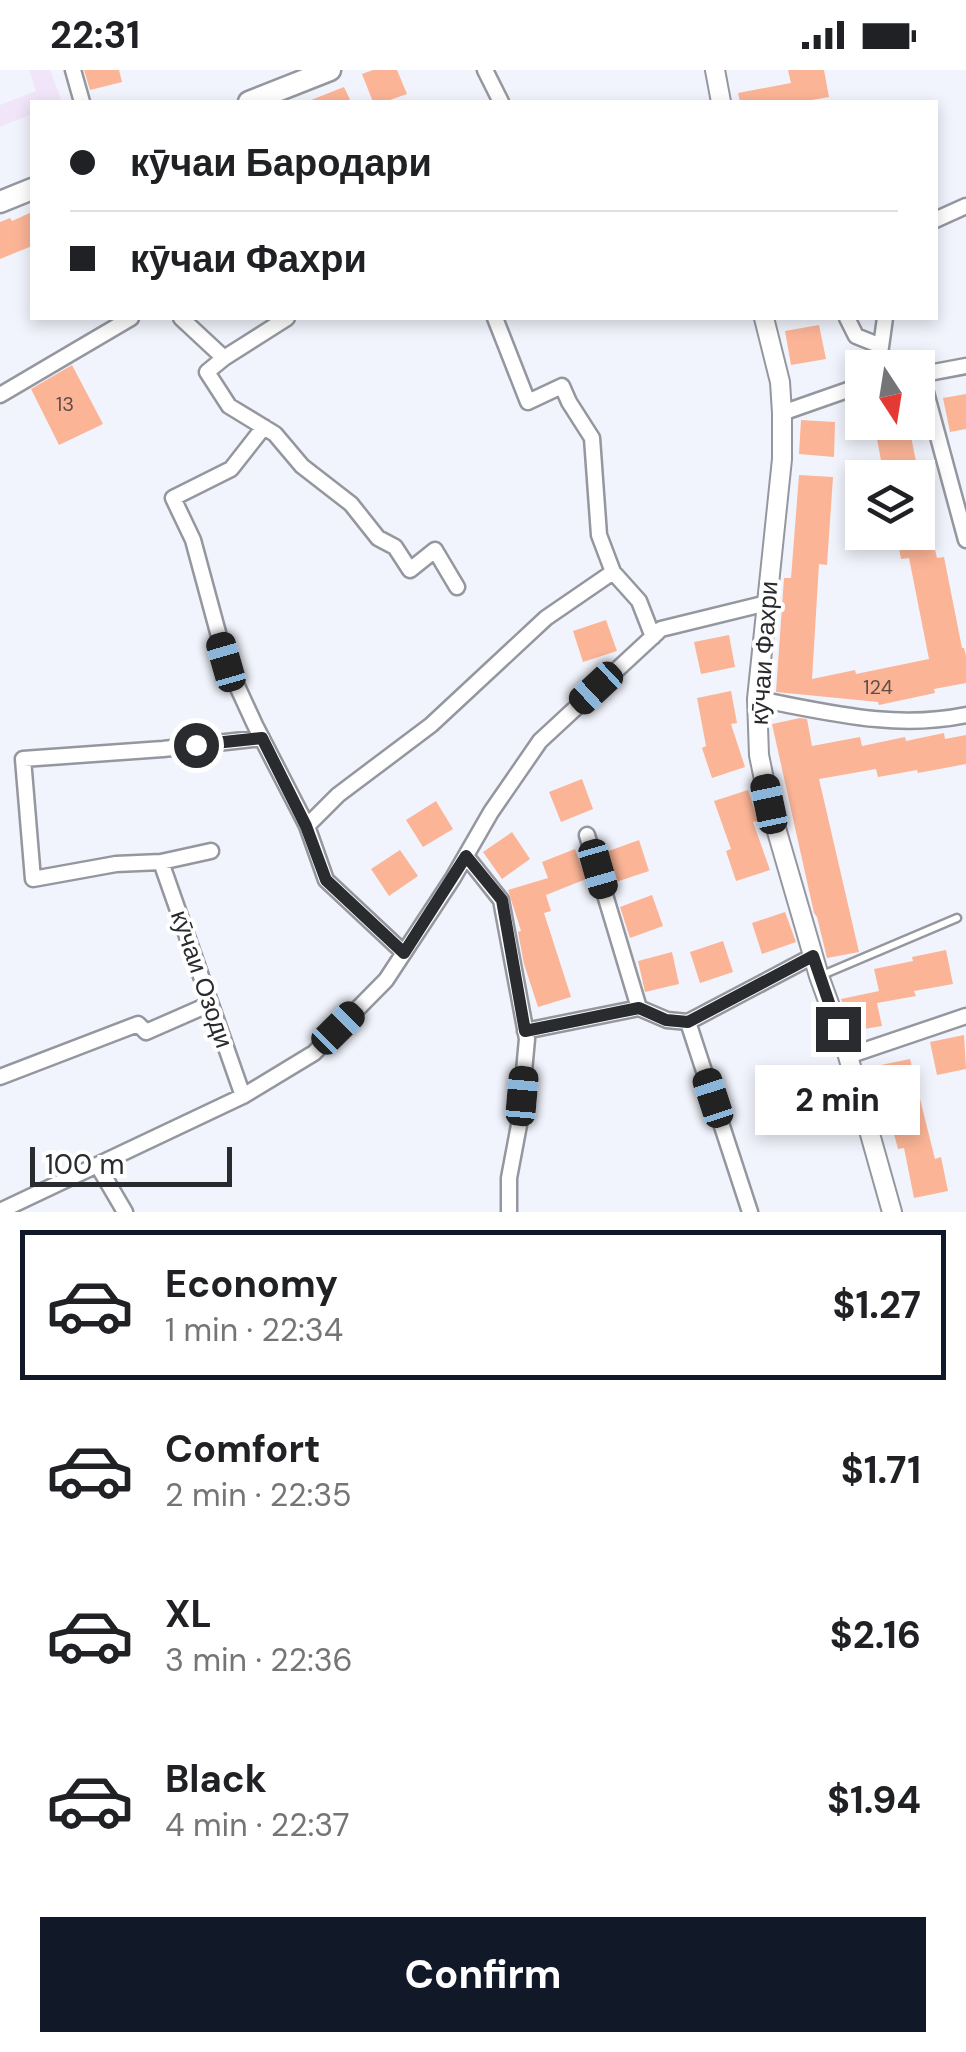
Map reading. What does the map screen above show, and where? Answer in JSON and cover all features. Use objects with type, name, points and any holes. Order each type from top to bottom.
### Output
[{"type":"main road","points":[[254,100],[330,70]]},
{"type":"main road","points":[[0,202],[30,190]]},
{"type":"street","points":[[73,70],[81,100]]},
{"type":"street","points":[[485,70],[500,100]]},
{"type":"street","points":[[715,70],[721,100]]},
{"type":"street","points":[[938,219],[966,206]]},
{"type":"street","points":[[0,395],[128,320]]},
{"type":"street","points":[[184,320],[224,358]]},
{"type":"street","points":[[284,320],[207,372],[229,406],[275,434],[302,466],[352,504],[378,538],[396,547],[410,570],[435,550],[456,587]]},
{"type":"street","points":[[496,320],[528,402],[562,386],[592,438],[599,535],[614,572],[638,601],[653,636]]},
{"type":"street","name":"кӯчаи Фахри","points":[[769,320],[780,382],[782,458],[757,699],[759,755],[769,804],[813,956],[848,1056],[892,1212]]},
{"type":"street","points":[[848,320],[856,336],[881,346]]},
{"type":"street","points":[[880,350],[886,320]]},
{"type":"street","points":[[935,371],[966,366]]},
{"type":"street","points":[[782,413],[845,391]]},
{"type":"street","points":[[264,428],[231,470],[173,498],[193,540],[226,662],[306,826],[326,880],[404,953]]},
{"type":"street","points":[[935,431],[966,540]]},
{"type":"street","points":[[306,826],[338,795],[431,725],[546,618],[614,572]]},
{"type":"street","points":[[0,1211],[242,1096],[314,1052],[386,980],[490,812],[540,740],[661,629],[767,603]]},
{"type":"street","points":[[757,699],[890,722],[966,715]]},
{"type":"street","points":[[211,851],[33,879],[24,759],[262,738]]},
{"type":"street","points":[[587,834],[639,1008]]},
{"type":"street","points":[[466,856],[502,900],[527,1040],[519,1125],[508,1178],[510,1212]]},
{"type":"street","name":"кӯчаи Озоди","points":[[160,862],[242,1096]]},
{"type":"street","points":[[525,1031],[639,1008],[666,1020],[688,1022],[813,956]]},
{"type":"street","points":[[0,1078],[138,1024],[146,1032],[210,1004]]},
{"type":"street","points":[[848,1056],[966,1016]]},
{"type":"street","points":[[688,1022],[750,1212]]},
{"type":"street","points":[[98,1166],[125,1212]]},
{"type":"lane","points":[[819,976],[957,918]]},
{"type":"shaded area","points":[[29,70],[50,70],[61,100],[30,100],[30,115],[0,127],[0,105],[36,91]]},
{"type":"building","points":[[84,70],[119,70],[122,82],[90,90]]},
{"type":"building","points":[[397,70],[407,94],[372,100],[362,74]]},
{"type":"building","points":[[788,70],[824,70],[829,97],[740,100],[738,93],[791,83]]},
{"type":"building","points":[[344,87],[350,100],[311,100]]},
{"type":"building","points":[[30,213],[30,247],[0,259],[0,222],[10,218],[12,221]]},
{"type":"building","points":[[819,325],[826,359],[791,365],[785,331]]},
{"type":"building","points":[[72,365],[103,424],[59,445],[31,389]]},
{"type":"building","points":[[966,394],[966,429],[950,432],[943,398]]},
{"type":"building","points":[[801,420],[835,422],[834,457],[799,454]]},
{"type":"building","points":[[877,440],[912,440],[916,460],[881,460]]},
{"type":"building","points":[[799,475],[833,477],[827,565],[819,564],[812,679],[929,659],[909,558],[901,559],[899,550],[935,549],[937,558],[944,557],[966,656],[966,683],[879,705],[776,692],[784,578],[791,578]]},
{"type":"building","points":[[606,620],[617,651],[583,662],[573,631]]},
{"type":"building","points":[[729,635],[735,667],[701,674],[694,642]]},
{"type":"building","points":[[731,691],[737,723],[731,724],[745,767],[712,778],[702,748],[706,746],[697,698]]},
{"type":"building","points":[[807,719],[812,746],[860,737],[862,746],[905,737],[906,741],[944,733],[945,739],[966,735],[966,764],[878,777],[876,769],[819,779],[859,952],[827,958],[772,724]]},
{"type":"building","points":[[582,779],[593,809],[561,822],[549,792]]},
{"type":"building","points":[[748,790],[758,821],[753,822],[770,870],[736,881],[726,851],[731,849],[714,801]]},
{"type":"building","points":[[436,801],[453,829],[423,847],[406,820]]},
{"type":"building","points":[[512,832],[530,859],[502,879],[483,852]]},
{"type":"building","points":[[639,840],[649,871],[616,882],[606,852]]},
{"type":"building","points":[[575,849],[586,879],[546,895],[551,911],[544,913],[571,997],[538,1007],[508,890],[548,878],[542,862]]},
{"type":"building","points":[[400,850],[418,876],[389,896],[371,869]]},
{"type":"building","points":[[652,895],[663,926],[630,938],[620,907]]},
{"type":"building","points":[[785,912],[796,942],[762,954],[752,923]]},
{"type":"building","points":[[723,941],[733,972],[700,983],[690,952]]},
{"type":"building","points":[[946,950],[953,984],[877,1003],[882,1026],[852,1031],[841,999],[879,991],[874,969]]},
{"type":"building","points":[[672,952],[679,984],[645,992],[638,961]]},
{"type":"building","points":[[964,1035],[966,1069],[937,1075],[930,1042]]},
{"type":"building","points":[[910,1059],[935,1159],[941,1157],[948,1191],[914,1198],[904,1148],[898,1149],[876,1066]]},
{"type":"route","points":[[196,745],[262,738],[306,826],[326,880],[404,953],[466,856],[502,900],[525,1031],[639,1008],[666,1020],[688,1022],[813,956],[838,1029]]}]
